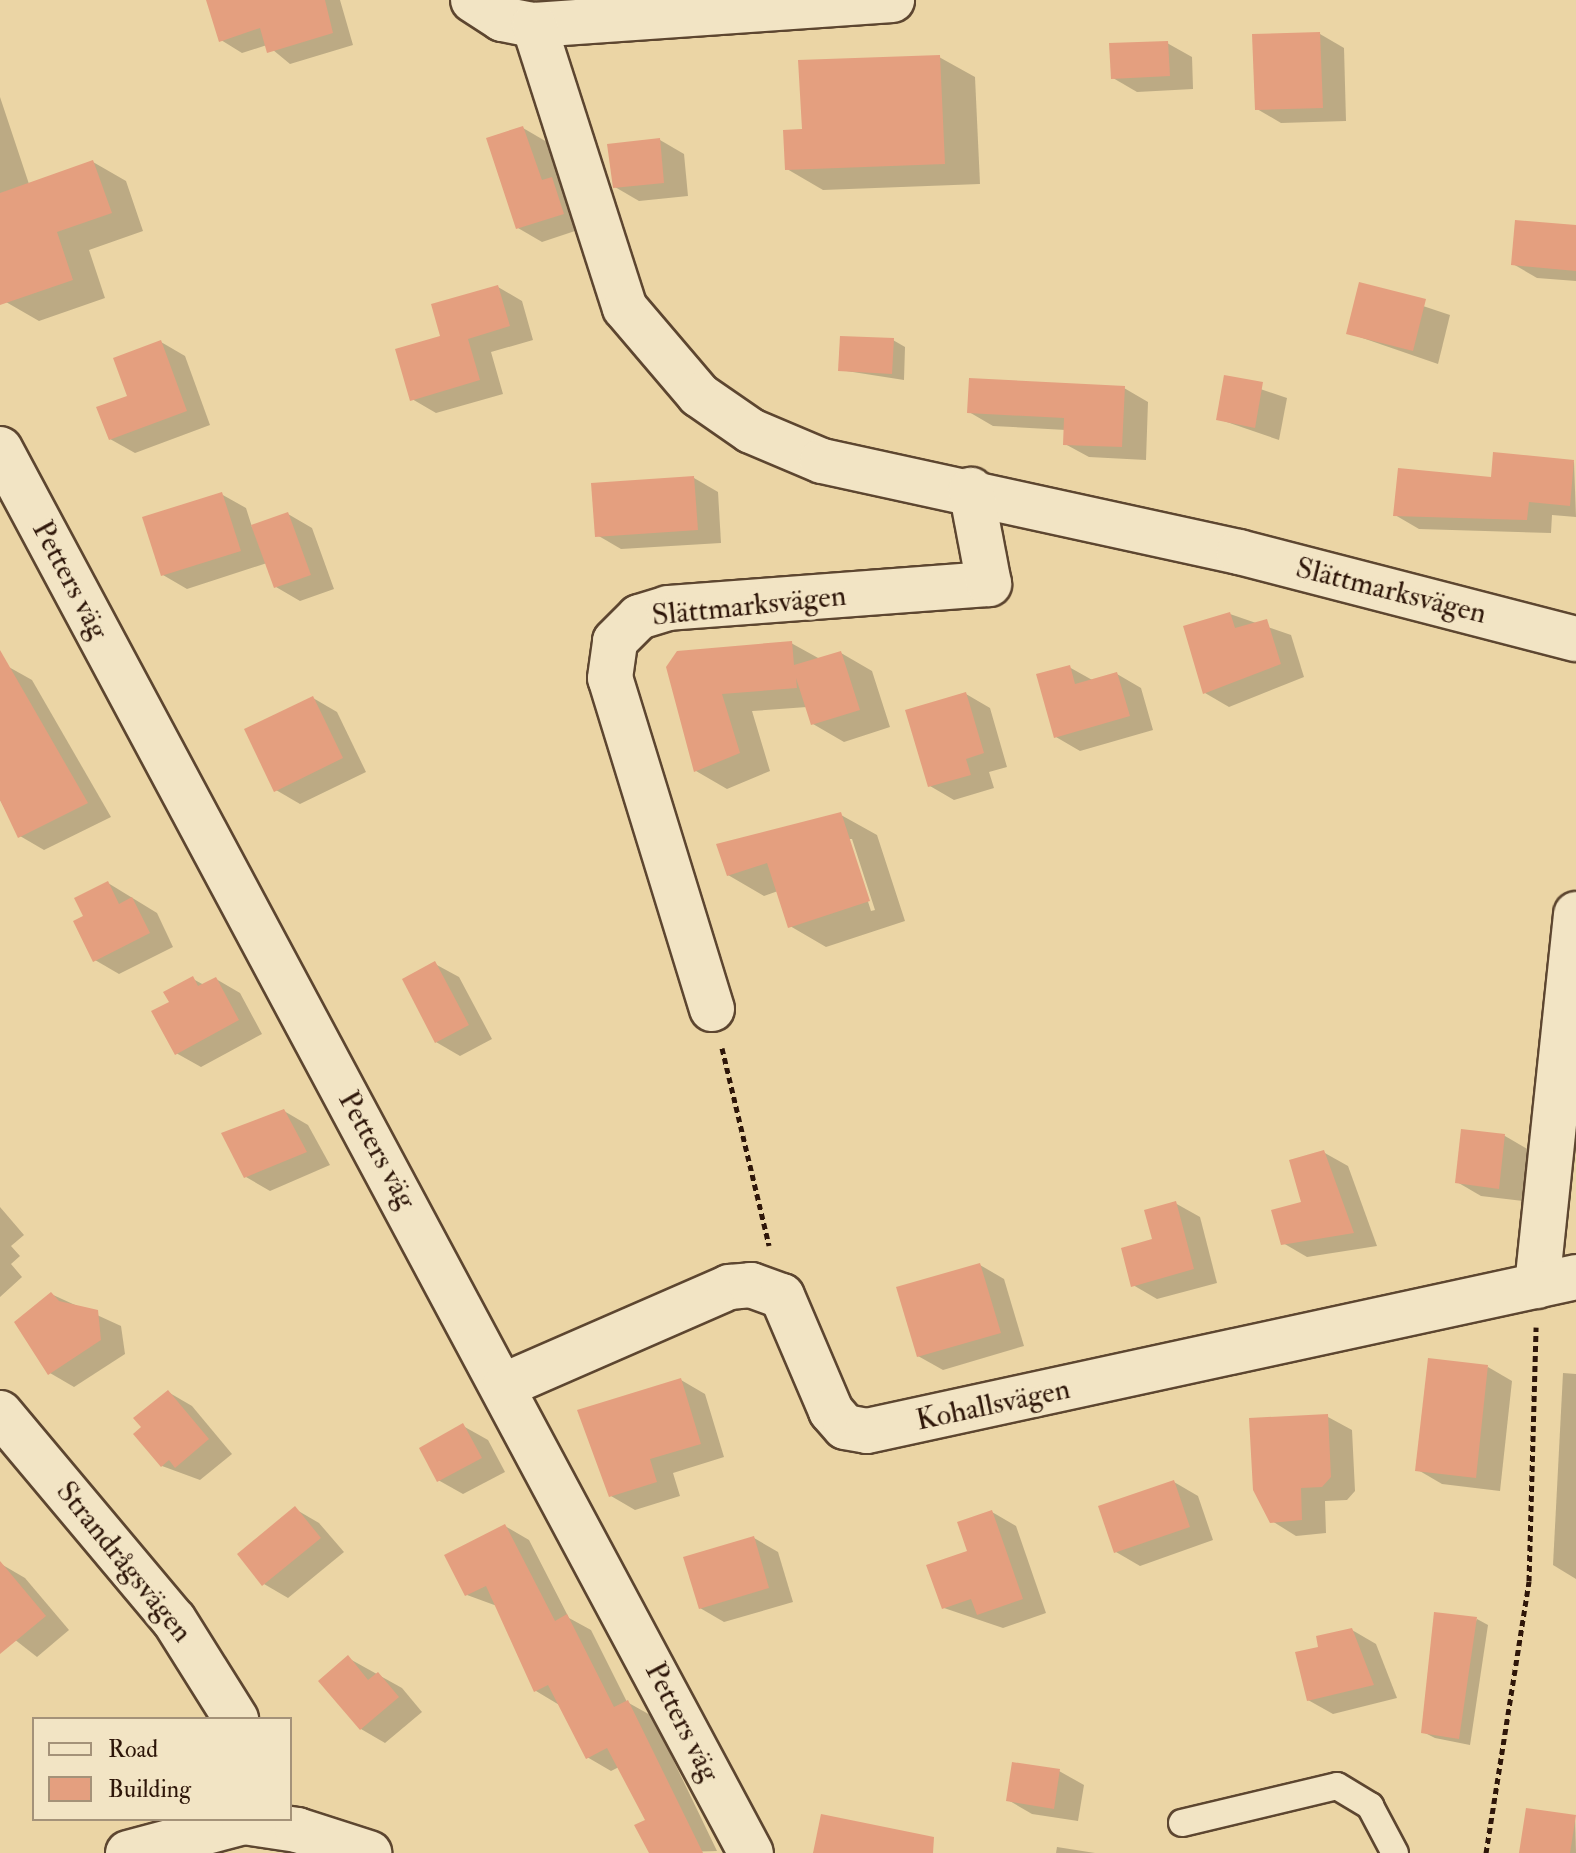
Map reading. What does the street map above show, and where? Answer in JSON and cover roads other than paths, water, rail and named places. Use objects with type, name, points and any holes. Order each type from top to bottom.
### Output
[{"type":"street","points":[[473,0],[502,19],[534,25],[892,0]]},
{"type":"street","name":"Slättmarksvägen","points":[[534,25],[625,308],[665,362],[699,395],[781,448],[971,490],[1576,639]]},
{"type":"street","name":"Petters väg","points":[[0,449],[505,1385],[751,1853]]},
{"type":"street","name":"Slättmarksvägen","points":[[712,1009],[610,678],[615,641],[639,617],[668,608],[989,584],[971,490]]},
{"type":"street","points":[[1557,1282],[1576,914]]},
{"type":"street","name":"Kohallsvägen","points":[[505,1385],[729,1287],[782,1296],[831,1411],[845,1427],[867,1431],[1557,1282]]},
{"type":"street","name":"Strandrågsvägen","points":[[0,1413],[174,1620],[235,1717]]},
{"type":"street","points":[[128,1853],[244,1821],[369,1853]]},
{"type":"lane","points":[[1182,1823],[1337,1786],[1370,1806],[1395,1853]]}]
